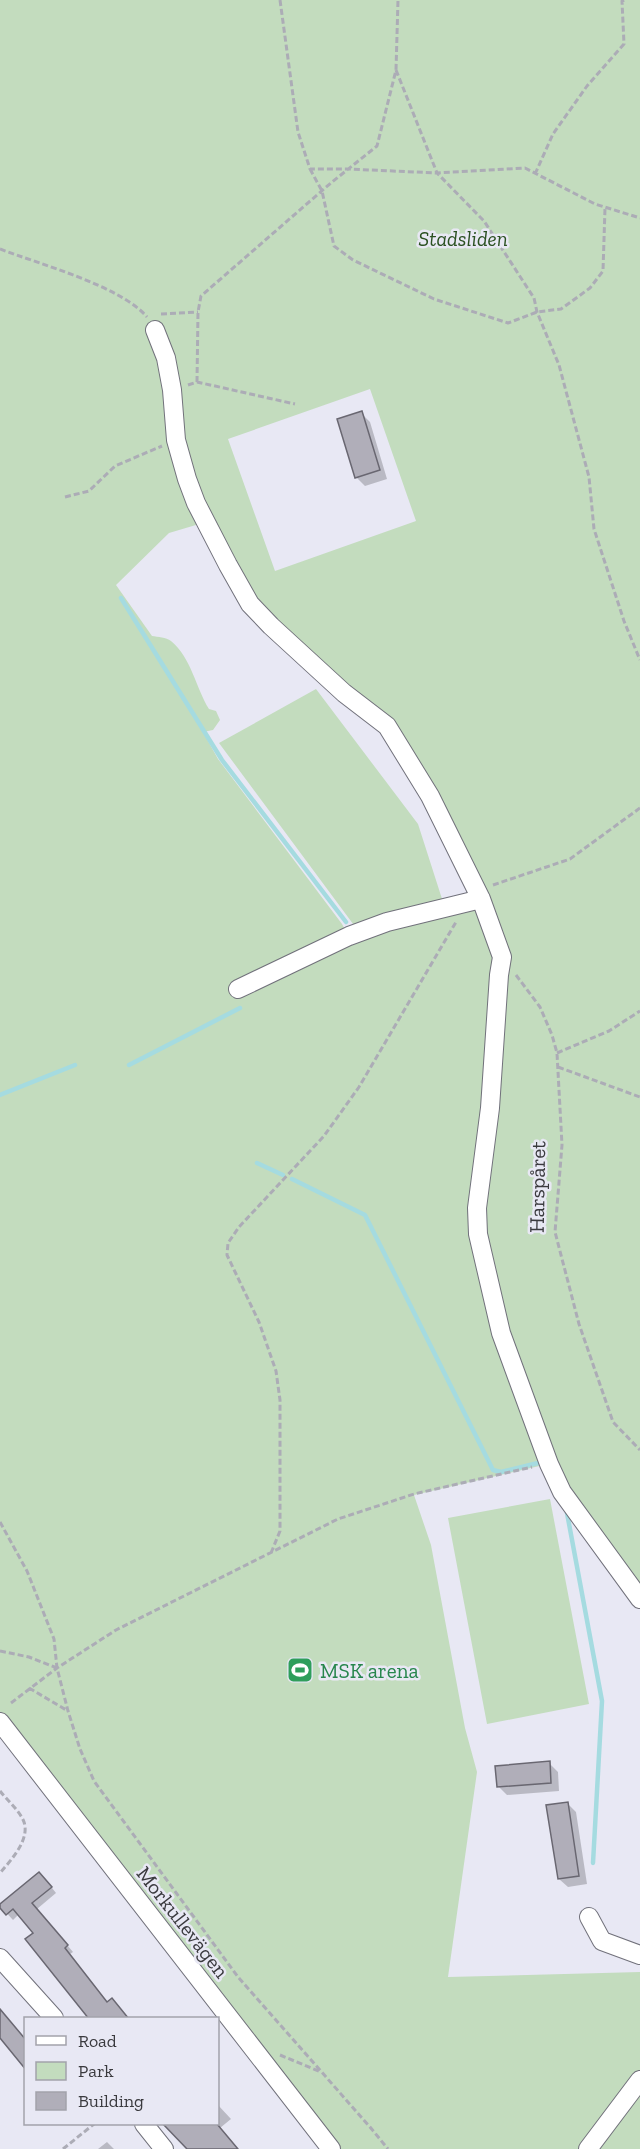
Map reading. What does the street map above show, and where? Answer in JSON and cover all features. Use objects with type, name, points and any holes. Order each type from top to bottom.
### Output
[{"type":"street","points":[[150,323],[166,358],[172,390],[176,440],[186,479],[196,503],[250,604],[344,693],[387,726],[430,796],[479,894],[502,957],[490,1108],[477,1208],[478,1234],[486,1260],[501,1333],[549,1464],[562,1492],[640,1599]]},
{"type":"street","points":[[238,989],[349,936],[479,894]]},
{"type":"street","name":"Morkullevägen","points":[[0,1722],[222,2017],[255,2050],[331,2149]]},
{"type":"street","points":[[589,1917],[602,1941],[640,1955]]},
{"type":"street","points":[[0,1959],[52,2017]]},
{"type":"street","points":[[588,2149],[640,2080]]},
{"type":"street","points":[[145,2125],[164,2149]]},
{"type":"path","points":[[280,0],[298,132],[310,169],[322,191],[334,246],[354,260],[434,299],[508,323],[537,312],[561,309],[590,288],[603,271],[605,207]]},
{"type":"path","points":[[197,382],[198,312],[201,296],[377,146],[396,70],[398,0]]},
{"type":"path","points":[[535,174],[553,134],[586,86],[624,44],[622,1],[625,0]]},
{"type":"path","points":[[396,70],[437,173],[484,220],[534,298],[537,312],[559,365],[589,477],[594,529],[624,621],[640,660]]},
{"type":"path","points":[[310,169],[437,173],[525,168],[605,207],[640,218]]},
{"type":"path","points":[[0,249],[110,290],[150,323],[198,312]]},
{"type":"path","points":[[172,390],[197,382],[295,404]]},
{"type":"path","points":[[65,497],[90,491],[115,466],[176,440]]},
{"type":"path","points":[[479,894],[570,859],[640,808]]},
{"type":"path","points":[[271,1553],[280,1531],[280,1400],[276,1371],[259,1322],[227,1256],[228,1243],[239,1227],[324,1136],[336,1120],[359,1087],[457,919]]},
{"type":"path","name":"Harspåret","points":[[502,957],[540,1007],[552,1035],[557,1053],[562,1145],[555,1232],[579,1324],[613,1422],[640,1450]]},
{"type":"path","points":[[557,1053],[609,1031],[640,1011]]},
{"type":"path","points":[[558,1067],[640,1097]]},
{"type":"path","points":[[11,1703],[57,1668],[116,1630],[338,1519],[414,1494],[549,1464]]},
{"type":"path","points":[[0,1522],[27,1571],[54,1640],[57,1668],[68,1711],[80,1749],[94,1780],[238,1977],[388,2149]]},
{"type":"path","points":[[0,1651],[29,1657],[57,1668]]},
{"type":"path","points":[[29,1688],[68,1711]]},
{"type":"path","points":[[0,1791],[24,1821],[25,1833],[18,1851],[0,1873]]},
{"type":"path","points":[[255,2050],[285,2056],[322,2072]]},
{"type":"path","points":[[63,2149],[93,2125]]},
{"type":"green space","name":"Stadsliden","points":[[0,0],[640,0],[640,1598],[548,1464],[414,1495],[431,1545],[465,1728],[477,1772],[448,1977],[640,1972],[640,2149],[331,2149],[0,1722]],"holes":[[[370,389],[416,521],[275,571],[228,439]],[[206,522],[271,626],[387,726],[481,899],[353,944],[342,924],[218,759],[203,732],[213,730],[220,720],[216,711],[209,709],[204,701],[184,655],[169,640],[152,636],[116,585],[169,533]]]},
{"type":"green space","points":[[316,689],[418,824],[443,902],[359,932],[219,743]]},
{"type":"green space","points":[[550,1499],[589,1704],[487,1724],[448,1518]]},
{"type":"building","points":[[362,411],[380,470],[355,478],[337,419]]},
{"type":"building","points":[[550,1761],[551,1783],[497,1787],[495,1766]]},
{"type":"building","points":[[568,1802],[579,1876],[558,1879],[546,1805]]},
{"type":"building","points":[[39,1872],[52,1887],[32,1903],[68,1945],[65,1948],[107,2002],[112,1998],[127,2017],[87,2017],[25,1939],[33,1933],[13,1909],[6,1915],[0,1908],[0,1904]]},
{"type":"building","points":[[0,2009],[24,2038],[24,2068],[0,2038]]},
{"type":"building","points":[[164,2125],[218,2125],[238,2149],[187,2149]]},
{"type":"waterway","points":[[121,598],[222,760],[346,922]]},
{"type":"waterway","points":[[129,1065],[240,1008]]},
{"type":"waterway","points":[[0,1095],[75,1065]]},
{"type":"waterway","points":[[257,1163],[283,1175]]},
{"type":"waterway","points":[[292,1179],[365,1215],[493,1470],[501,1472],[542,1462]]},
{"type":"waterway","points":[[567,1513],[602,1701],[593,1863]]},
{"type":"place","name":"MSK arena","points":[[300,1670]]}]
